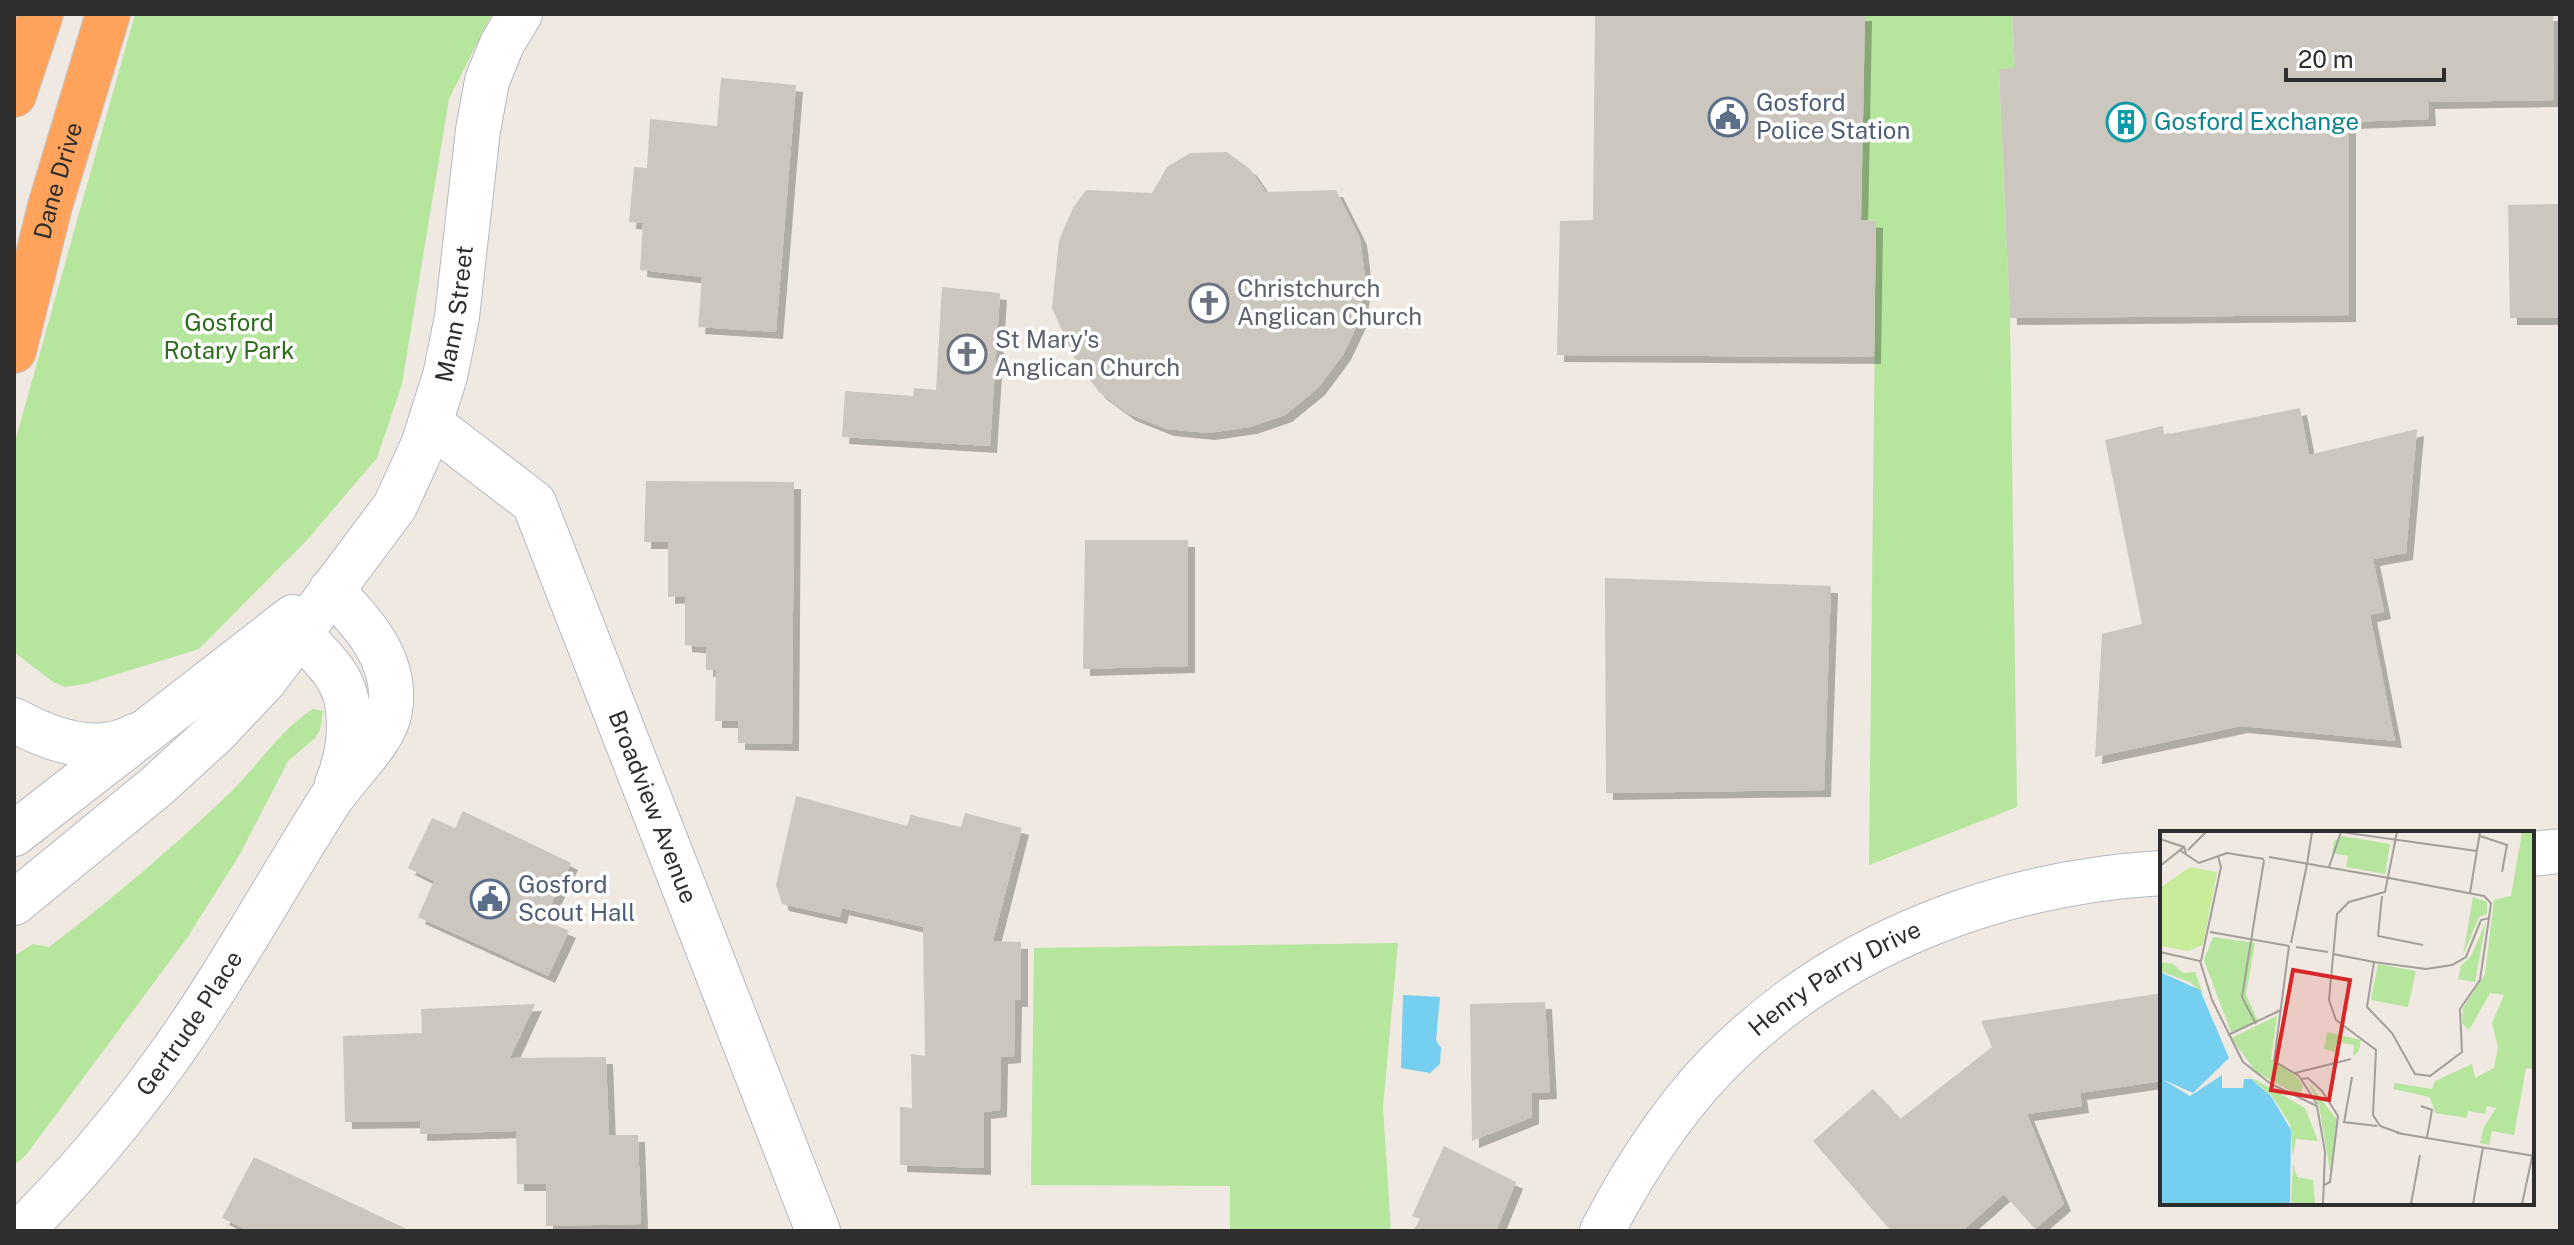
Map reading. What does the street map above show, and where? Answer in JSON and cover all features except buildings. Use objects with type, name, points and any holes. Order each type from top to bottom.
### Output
[{"type":"highway","points":[[14,95],[41,14]]},
{"type":"highway","name":"Dane Drive","points":[[14,351],[50,206],[108,14]]},
{"type":"street","name":"Mann Street","points":[[14,903],[145,796],[215,733],[265,680],[310,612],[395,506],[431,424],[457,317],[478,130],[487,81],[502,44],[520,14]]},
{"type":"street","name":"Broadview Avenue","points":[[431,424],[534,503],[818,1231]]},
{"type":"street","name":"Mann Street","points":[[14,834],[140,734],[310,612]]},
{"type":"street","name":"Gertrude Place","points":[[21,1231],[67,1185],[163,1065],[271,900],[332,797],[384,728],[391,695],[383,659],[372,636],[310,612]]},
{"type":"street","points":[[14,720],[63,741],[91,745],[126,741],[140,734]]},
{"type":"street","points":[[2534,854],[2560,851]]},
{"type":"street","name":"Henry Parry Drive","points":[[1602,1231],[1654,1146],[1690,1096],[1732,1049],[1779,1010],[1834,971],[1884,943],[1947,917],[2011,896],[2077,882],[2160,873]]},
{"type":"green space","name":"Gosford Rotary Park","points":[[135,14],[492,14],[449,99],[402,384],[377,458],[307,540],[199,649],[85,684],[65,687],[53,682],[14,652],[14,445]]},
{"type":"green space","points":[[1865,14],[2012,14],[2015,68],[1999,70],[2010,318],[2017,807],[1869,865],[1876,221],[1861,220]]},
{"type":"green space","points":[[313,709],[323,711],[320,730],[288,761],[240,854],[187,938],[26,1155],[14,1165],[14,956],[33,944],[49,947],[165,853],[231,792],[280,737]]},
{"type":"green space","points":[[1398,943],[1383,1107],[1391,1231],[1230,1231],[1230,1186],[1031,1185],[1034,948]]},
{"type":"water","points":[[1403,995],[1440,997],[1436,1040],[1441,1048],[1440,1064],[1430,1073],[1401,1068]]},
{"type":"place","name":"Gosford Police Station","points":[[1728,117]]},
{"type":"place","name":"Gosford Exchange","points":[[2126,122]]},
{"type":"place","name":"Christchurch Anglican Church","points":[[1209,303]]},
{"type":"place","name":"St Mary's Anglican Church","points":[[967,354]]},
{"type":"place","name":"Gosford Scout Hall","points":[[490,899]]}]
